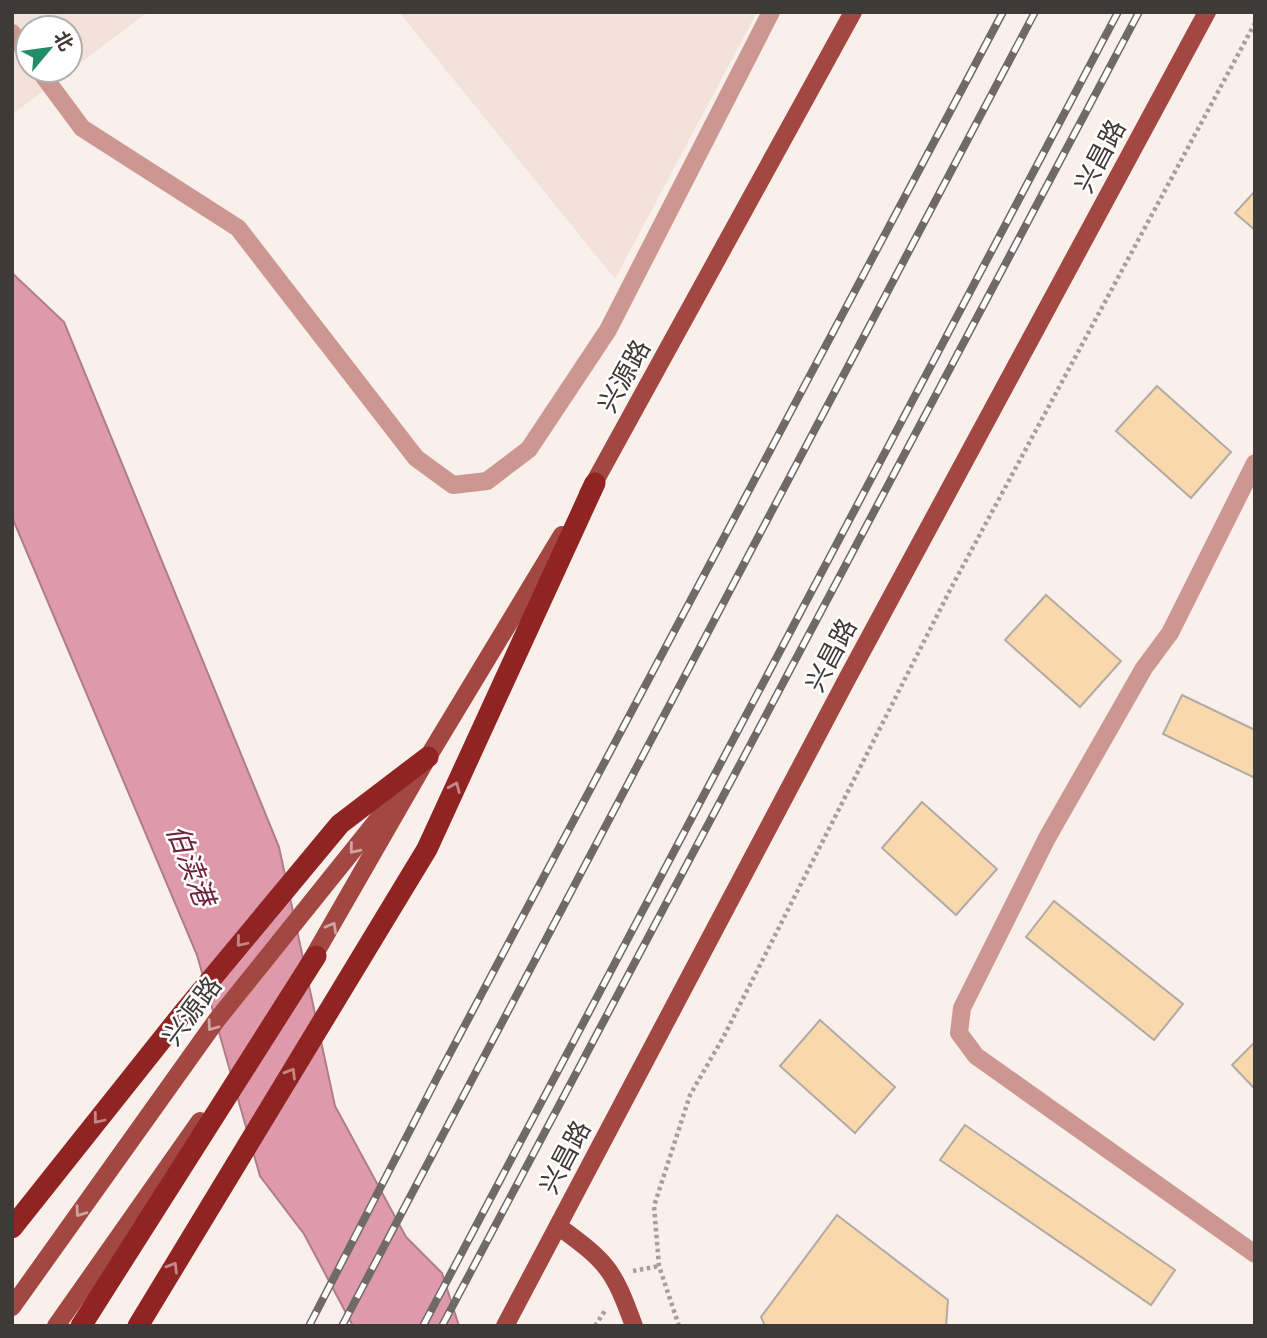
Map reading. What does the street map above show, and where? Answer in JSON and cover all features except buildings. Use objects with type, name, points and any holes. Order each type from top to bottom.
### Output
[{"type":"highway","points":[[138,1326],[427,849],[595,483]]},
{"type":"highway","points":[[12,1228],[183,1013],[340,824],[428,757]]},
{"type":"highway","points":[[81,1326],[316,956]]},
{"type":"main road","name":"兴源路","points":[[57,1326],[316,956],[428,757],[595,483],[853,12]]},
{"type":"main road","name":"兴昌路","points":[[505,1326],[848,679],[1207,12]]},
{"type":"main road","name":"兴源路","points":[[12,1307],[216,1021],[428,757]]},
{"type":"main road","points":[[558,1226],[601,1258],[619,1285],[634,1326]]},
{"type":"street","points":[[49,84],[82,128],[238,228],[416,458],[453,485],[487,481],[529,449],[608,330],[771,12]]},
{"type":"street","points":[[1255,463],[1170,633],[1144,667],[1047,838],[962,1008],[959,1032],[976,1056],[1255,1254]]},
{"type":"path","points":[[679,1326],[659,1266],[654,1206],[691,1095],[724,1036],[950,590],[1255,23]]},
{"type":"shaded area","points":[[12,12],[148,12],[84,60],[84,14],[14,14],[14,84],[52,84],[14,113]]},
{"type":"shaded area","points":[[399,12],[757,12],[615,279]]},
{"type":"water","name":"伯渎港","points":[[12,273],[64,322],[279,847],[335,1106],[406,1237],[442,1273],[459,1326],[353,1326],[304,1234],[260,1176],[197,955],[12,517]]},
{"type":"railway","points":[[309,1326],[439,1074],[1003,12]]},
{"type":"railway","points":[[342,1326],[1035,12]]},
{"type":"railway","points":[[423,1326],[1118,12]]},
{"type":"railway","points":[[442,1326],[1139,12]]}]
